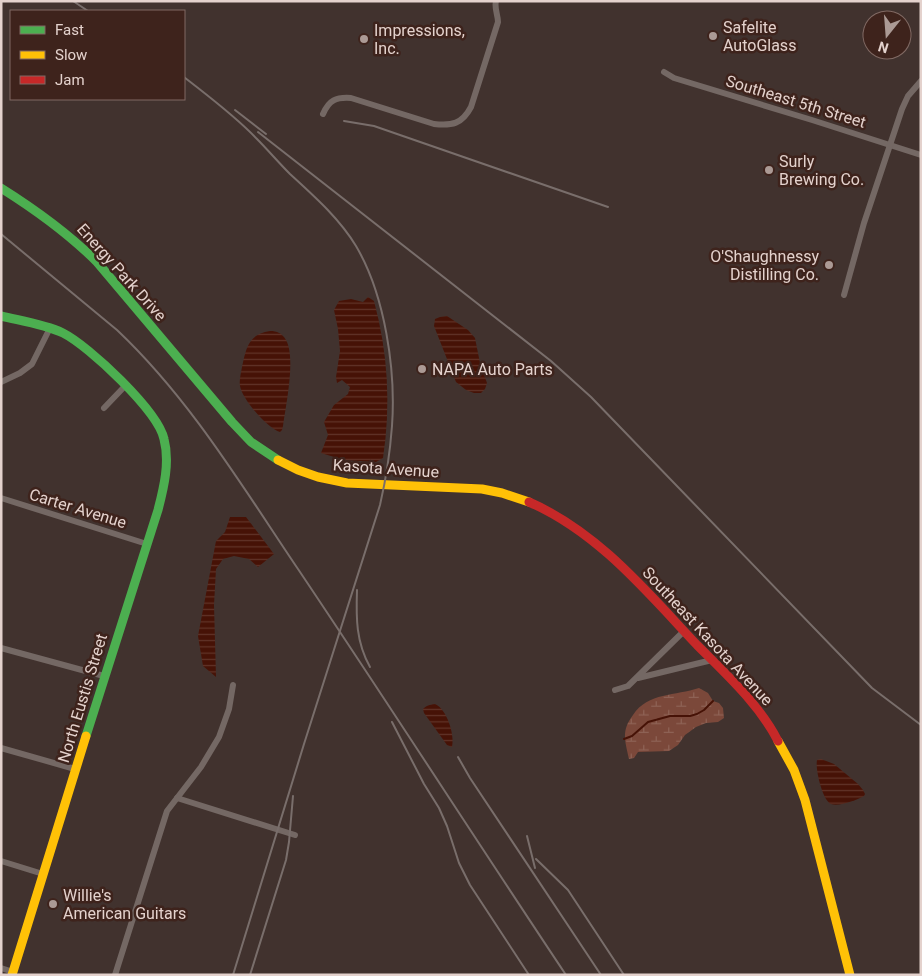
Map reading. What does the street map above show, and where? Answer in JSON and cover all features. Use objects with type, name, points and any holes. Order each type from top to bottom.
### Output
[{"type":"street","points":[[323,114],[326,107],[333,101],[344,97],[434,124],[453,124],[461,120],[467,115],[471,107],[498,22],[497,3]]},
{"type":"street","name":"Southeast 5th Street","points":[[664,72],[674,78],[921,155]]},
{"type":"street","points":[[844,295],[862,230],[902,109],[908,96],[921,82]]},
{"type":"street","name":"Energy Park Drive","points":[[1,188],[54,222],[84,249],[117,285],[206,392]]},
{"type":"street","points":[[1,316],[60,332],[81,344],[93,354],[126,386],[104,408]]},
{"type":"street","points":[[1,382],[20,373],[32,364],[50,328]]},
{"type":"street","name":"North Eustis Street","points":[[13,973],[104,676],[158,510],[164,481],[166,452],[161,428],[126,386]]},
{"type":"street","name":"Kasota Avenue","points":[[206,392],[251,442],[277,460],[318,477],[347,483],[493,490],[532,503]]},
{"type":"street","name":"Carter Avenue","points":[[1,498],[147,544]]},
{"type":"street","name":"Southeast Kasota Avenue","points":[[532,503],[566,522],[603,549],[624,568],[744,692],[772,729],[794,770],[810,815],[847,974]]},
{"type":"street","points":[[616,690],[628,686],[684,631]]},
{"type":"street","points":[[1,648],[104,676]]},
{"type":"street","points":[[637,678],[712,660]]},
{"type":"street","points":[[115,975],[167,811],[201,767],[219,736],[229,709],[233,685]]},
{"type":"street","points":[[1,748],[76,768]]},
{"type":"street","points":[[177,798],[295,835]]},
{"type":"street","points":[[1,861],[43,874]]},
{"type":"street","points":[[1,968],[13,973]]},
{"type":"green space","points":[[699,688],[708,693],[713,701],[719,703],[723,708],[724,718],[718,722],[706,723],[696,727],[669,751],[638,752],[634,758],[629,759],[625,731],[629,721],[639,708],[654,698]]},
{"type":"shaded area","points":[[368,297],[374,301],[379,321],[387,379],[387,418],[383,458],[376,462],[344,460],[321,453],[328,435],[324,422],[334,405],[348,394],[350,387],[342,380],[337,383],[336,377],[340,351],[334,310],[339,301],[351,299],[363,302]]},
{"type":"shaded area","points":[[447,316],[468,330],[475,338],[480,363],[487,383],[481,393],[466,390],[456,382],[434,326],[435,319]]},
{"type":"shaded area","points":[[270,331],[279,333],[286,340],[290,358],[288,394],[283,426],[280,432],[275,430],[256,413],[245,398],[240,384],[243,360],[249,343],[257,335]]},
{"type":"shaded area","points":[[230,517],[246,517],[274,554],[258,567],[249,559],[234,556],[223,559],[216,569],[214,605],[216,677],[203,666],[198,636],[216,541],[225,532]]},
{"type":"shaded area","points":[[435,704],[443,711],[449,723],[453,742],[452,747],[447,745],[424,713],[424,708]]},
{"type":"shaded area","points":[[821,759],[834,764],[858,784],[865,794],[864,796],[839,805],[831,804],[825,797],[820,784],[817,760]]},
{"type":"waterway","points":[[624,739],[632,736],[648,722],[670,716],[697,714],[713,701]]},
{"type":"railway","points":[[73,1],[86,10]]},
{"type":"railway","points":[[185,78],[248,130],[326,208],[356,246],[366,266],[381,310],[390,357],[392,381],[391,436],[388,466],[380,505],[233,975]]},
{"type":"railway","points":[[235,110],[266,134]]},
{"type":"railway","points":[[344,121],[374,126],[608,207]]},
{"type":"railway","points":[[258,132],[551,361],[591,397],[872,688],[921,725]]},
{"type":"railway","points":[[1,234],[117,330],[192,414],[256,506],[566,975]]},
{"type":"railway","points":[[357,590],[359,639],[370,667]]},
{"type":"railway","points":[[392,722],[424,784],[439,808],[459,863],[470,885],[529,975]]},
{"type":"railway","points":[[458,757],[601,975]]},
{"type":"railway","points":[[250,975],[286,860],[293,796]]},
{"type":"railway","points":[[527,836],[535,868]]},
{"type":"railway","points":[[536,859],[568,890],[624,975]]},
{"type":"traffic: fast","points":[[1,188],[51,222],[97,262],[232,422],[251,442],[278,460]]},
{"type":"traffic: fast","points":[[1,316],[48,327],[75,340],[89,351],[121,380],[149,412],[159,427],[166,448],[164,483],[158,510],[86,736]]},
{"type":"traffic: slow","points":[[278,460],[318,477],[347,483],[482,489],[529,502]]},
{"type":"traffic: slow","points":[[12,975],[86,736]]},
{"type":"traffic: slow","points":[[778,741],[794,770],[805,800],[850,975]]},
{"type":"traffic: jam","points":[[529,502],[554,515],[599,546],[640,584],[752,702],[778,741]]},
{"type":"place","name":"Safelite AutoGlass","points":[[713,36]]},
{"type":"place","name":"Impressions, Inc.","points":[[364,39]]},
{"type":"place","name":"Surly Brewing Co.","points":[[769,170]]},
{"type":"place","name":"O'Shaughnessy Distilling Co.","points":[[829,265]]},
{"type":"place","name":"NAPA Auto Parts","points":[[422,369]]},
{"type":"place","name":"Willie's American Guitars","points":[[53,904]]}]
